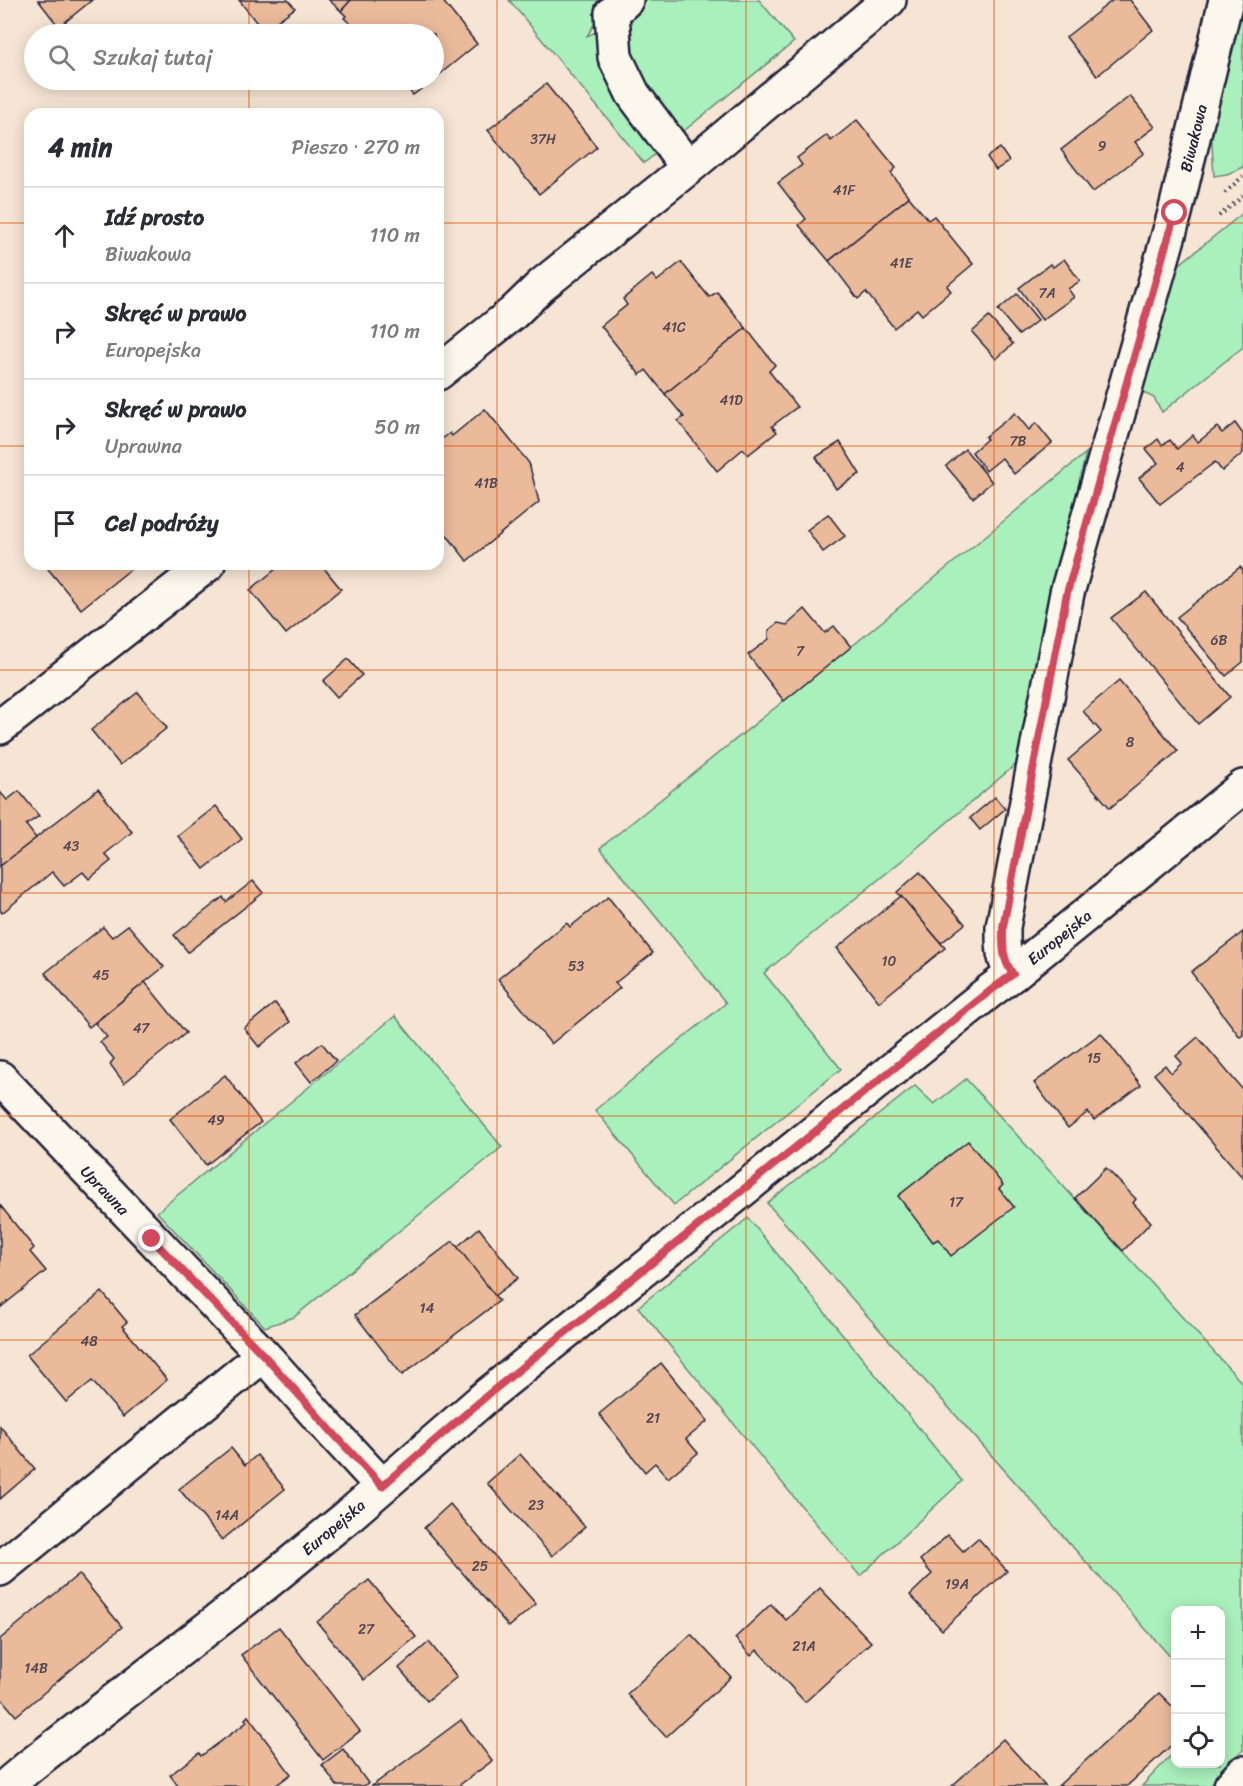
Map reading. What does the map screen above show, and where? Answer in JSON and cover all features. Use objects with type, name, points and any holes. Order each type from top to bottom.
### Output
[{"type":"street","points":[[626,0],[612,13],[615,57],[633,94],[688,168]]},
{"type":"street","points":[[444,368],[889,0]]},
{"type":"street","name":"Biwakowa","points":[[1013,974],[1003,954],[1003,927],[1067,593],[1175,213],[1226,0]]},
{"type":"street","points":[[0,728],[200,570]]},
{"type":"street","name":"Europejska","points":[[6,1786],[265,1584],[566,1331],[1243,787]]},
{"type":"street","name":"Uprawna","points":[[5,1091],[263,1355],[382,1486]]},
{"type":"street","points":[[0,1569],[263,1355]]},
{"type":"street","points":[[1231,1786],[1243,1773]]},
{"type":"path","points":[[1223,194],[1243,176]]},
{"type":"green space","points":[[509,0],[612,0],[604,8],[587,36],[622,21],[646,0],[759,0],[794,42],[644,163]]},
{"type":"green space","points":[[1243,7],[1243,167],[1227,174],[1214,176],[1211,129]]},
{"type":"green space","points":[[1243,213],[1243,347],[1162,412],[1154,398],[1136,389],[1170,272]]},
{"type":"green space","points":[[1086,453],[1049,610],[1026,756],[764,973],[841,1069],[674,1205],[595,1110],[726,1003],[600,848],[851,647]]},
{"type":"green space","points":[[395,1016],[502,1147],[294,1317],[265,1327],[157,1212]]},
{"type":"green space","points":[[966,1079],[1243,1384],[1243,1750],[1210,1786],[1142,1786],[1171,1755],[1171,1768],[1225,1768],[1225,1606],[1171,1606],[1171,1658],[767,1203],[915,1086],[934,1104]]},
{"type":"green space","points":[[748,1218],[962,1481],[860,1576],[638,1307]]},
{"type":"building","points":[[38,0],[92,0],[63,24],[57,24]]},
{"type":"building","points":[[239,0],[288,0],[295,8],[273,24],[258,24]]},
{"type":"building","points":[[329,0],[351,0],[341,11]]},
{"type":"building","points":[[351,0],[442,0],[477,44],[444,71],[444,24],[351,24],[344,18],[346,16],[341,11]]},
{"type":"building","points":[[1113,0],[1130,0],[1153,30],[1097,76],[1066,37]]},
{"type":"building","points":[[546,84],[597,147],[539,194],[488,130]]},
{"type":"building","points":[[409,90],[420,90],[413,95]]},
{"type":"building","points":[[1130,96],[1155,127],[1135,142],[1144,153],[1093,192],[1061,150]]},
{"type":"building","points":[[857,120],[896,168],[891,173],[909,197],[829,261],[799,225],[806,219],[778,183],[802,165],[797,158],[827,135],[831,141]]},
{"type":"building","points":[[1000,148],[1009,161],[996,170],[987,157]]},
{"type":"building","points":[[909,197],[928,220],[934,216],[973,264],[947,286],[951,291],[922,315],[917,309],[894,328],[866,292],[858,299],[829,261]]},
{"type":"building","points":[[1064,259],[1080,281],[1068,289],[1074,297],[1042,320],[1019,288],[1050,264],[1053,267]]},
{"type":"building","points":[[681,262],[709,297],[717,292],[746,328],[665,394],[646,370],[640,375],[601,326],[627,305],[623,299],[652,275],[657,281]]},
{"type":"building","points":[[1017,294],[1038,320],[1019,335],[998,310]]},
{"type":"building","points":[[989,317],[1013,344],[996,359],[972,332]]},
{"type":"building","points":[[746,328],[775,365],[769,371],[797,407],[772,426],[777,432],[748,455],[743,449],[717,471],[678,421],[684,417],[665,394]]},
{"type":"building","points":[[485,409],[529,463],[539,502],[467,561],[446,534],[444,536],[444,438],[450,433],[452,436]]},
{"type":"building","points":[[1015,413],[1029,430],[1036,423],[1052,443],[1014,474],[1002,458],[986,471],[972,452],[987,439],[985,437]]},
{"type":"building","points":[[1235,423],[1243,434],[1243,453],[1222,471],[1215,462],[1160,504],[1139,478],[1158,463],[1146,449],[1158,439],[1162,445],[1170,440],[1177,449],[1193,435],[1198,442],[1217,427],[1222,433]]},
{"type":"building","points":[[840,442],[860,474],[836,489],[816,457]]},
{"type":"building","points":[[965,449],[992,482],[973,498],[946,466]]},
{"type":"building","points":[[828,514],[845,536],[823,552],[807,530]]},
{"type":"building","points":[[1240,567],[1243,570],[1243,662],[1226,676],[1177,617]]},
{"type":"building","points":[[49,570],[130,570],[81,609]]},
{"type":"building","points":[[275,570],[325,570],[341,589],[286,634],[250,590]]},
{"type":"building","points":[[1146,592],[1230,697],[1198,724],[1111,618]]},
{"type":"building","points":[[805,609],[825,633],[834,626],[851,647],[784,701],[748,655],[769,639],[769,630],[778,623],[787,625]]},
{"type":"building","points":[[348,659],[362,675],[337,697],[323,681]]},
{"type":"building","points":[[1119,681],[1178,751],[1110,808],[1068,760],[1101,732],[1083,711]]},
{"type":"building","points":[[138,692],[167,728],[120,765],[91,730]]},
{"type":"building","points":[[98,789],[132,832],[105,854],[111,861],[89,879],[83,872],[64,886],[52,872],[2,913],[0,910],[0,866]]},
{"type":"building","points":[[19,791],[39,816],[26,825],[36,838],[0,866],[0,792],[7,800]]},
{"type":"building","points":[[995,797],[1005,809],[980,830],[970,818]]},
{"type":"building","points":[[216,806],[242,839],[204,869],[178,836]]},
{"type":"building","points":[[920,872],[965,924],[941,943],[897,892]]},
{"type":"building","points":[[253,881],[263,893],[188,952],[174,935],[223,897],[226,902]]},
{"type":"building","points":[[901,896],[945,948],[879,1002],[837,948]]},
{"type":"building","points":[[608,897],[653,953],[615,983],[620,988],[551,1044],[498,979],[567,923],[570,927]]},
{"type":"building","points":[[128,925],[164,967],[89,1027],[45,973],[103,927],[112,937]]},
{"type":"building","points":[[1243,932],[1243,1035],[1240,1037],[1191,972]]},
{"type":"building","points":[[145,982],[186,1033],[124,1083],[110,1064],[114,1059],[100,1042],[107,1037],[95,1023]]},
{"type":"building","points":[[275,1003],[290,1022],[259,1047],[244,1028]]},
{"type":"building","points":[[1101,1033],[1141,1085],[1094,1120],[1088,1112],[1068,1128],[1034,1083]]},
{"type":"building","points":[[1198,1037],[1243,1090],[1243,1178],[1154,1074],[1165,1065],[1171,1073],[1182,1063],[1176,1056]]},
{"type":"building","points":[[322,1043],[336,1061],[311,1082],[296,1063]]},
{"type":"building","points":[[225,1075],[261,1122],[206,1165],[170,1119]]},
{"type":"building","points":[[968,1141],[1003,1185],[999,1189],[1014,1207],[951,1256],[938,1239],[933,1242],[898,1196]]},
{"type":"building","points":[[1106,1168],[1136,1199],[1133,1203],[1151,1222],[1123,1251],[1075,1198]]},
{"type":"building","points":[[0,1205],[34,1248],[30,1252],[46,1271],[0,1308]]},
{"type":"building","points":[[479,1228],[518,1278],[494,1296],[457,1247]]},
{"type":"building","points":[[453,1241],[499,1301],[402,1375],[355,1315]]},
{"type":"building","points":[[102,1292],[127,1322],[122,1326],[167,1380],[123,1417],[92,1381],[66,1402],[27,1355]]},
{"type":"building","points":[[661,1363],[708,1421],[686,1439],[698,1453],[668,1478],[655,1463],[645,1472],[599,1414]]},
{"type":"building","points":[[0,1426],[35,1469],[0,1499]]},
{"type":"building","points":[[231,1448],[245,1465],[257,1455],[285,1489],[222,1540],[179,1489]]},
{"type":"building","points":[[520,1454],[585,1527],[552,1556],[487,1483]]},
{"type":"building","points":[[450,1504],[536,1604],[509,1627],[424,1528]]},
{"type":"building","points":[[948,1535],[963,1551],[978,1538],[1007,1571],[942,1630],[910,1595],[932,1574],[920,1560]]},
{"type":"building","points":[[79,1574],[122,1627],[16,1716],[0,1697],[0,1639]]},
{"type":"building","points":[[369,1580],[416,1637],[364,1680],[317,1622]]},
{"type":"building","points":[[820,1588],[871,1642],[805,1702],[757,1650],[751,1656],[735,1638],[771,1604],[786,1620]]},
{"type":"building","points":[[279,1627],[360,1731],[323,1760],[241,1655]]},
{"type":"building","points":[[691,1634],[731,1677],[666,1737],[627,1694]]},
{"type":"building","points":[[429,1642],[457,1677],[427,1701],[399,1668]]},
{"type":"building","points":[[1159,1693],[1171,1705],[1171,1746],[1127,1786],[1058,1786]]},
{"type":"building","points":[[248,1716],[291,1774],[275,1786],[178,1786],[170,1775],[199,1753],[201,1756],[247,1722],[245,1719]]},
{"type":"building","points":[[461,1720],[492,1761],[458,1786],[372,1786]]},
{"type":"building","points":[[1003,1739],[1045,1786],[952,1786]]},
{"type":"building","points":[[343,1749],[368,1783],[364,1786],[337,1786],[322,1765]]},
{"type":"route","points":[[152,1239],[269,1361],[382,1486],[574,1324],[1013,974],[1003,954],[1003,927],[1067,593],[1175,213]]}]
